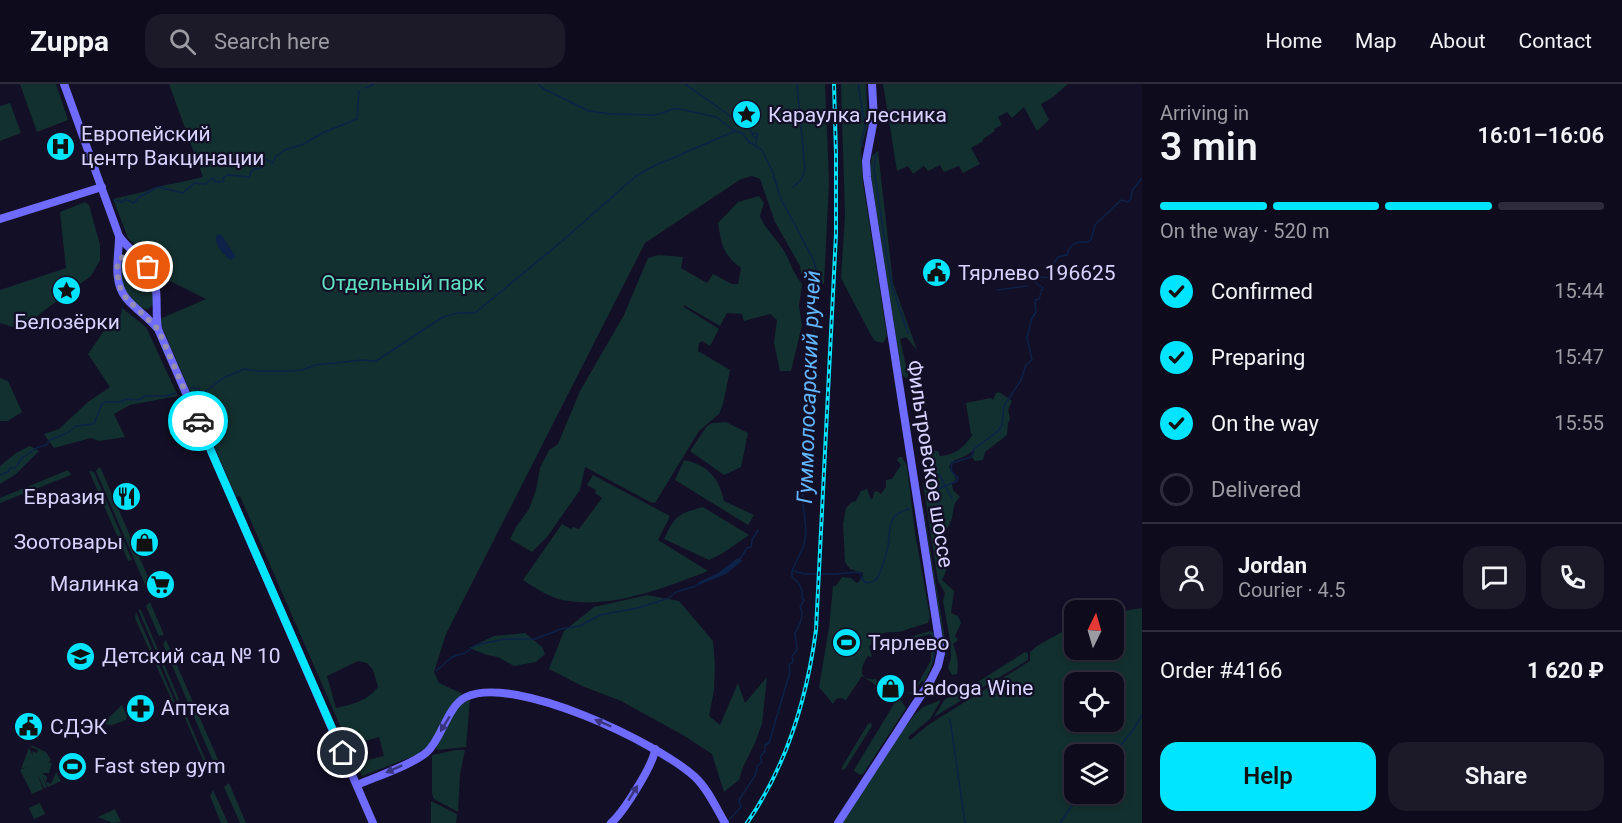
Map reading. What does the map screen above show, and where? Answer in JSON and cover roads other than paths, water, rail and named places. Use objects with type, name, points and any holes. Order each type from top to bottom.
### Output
[{"type":"main road","points":[[64,84],[119,236],[118,280],[123,293],[158,329],[373,823]]},
{"type":"main road","name":"Фильтровское шоссе","points":[[838,823],[935,672],[940,653],[867,177],[866,161],[874,119],[872,84]]},
{"type":"main road","points":[[0,219],[102,187]]},
{"type":"main road","points":[[119,236],[148,267],[156,280],[158,329]]},
{"type":"main road","points":[[118,261],[125,255],[135,254]]},
{"type":"main road","points":[[143,313],[157,306]]},
{"type":"main road","points":[[357,785],[423,755],[434,743],[458,704],[467,697],[478,694],[514,694],[602,722],[655,749],[699,781],[723,820]]},
{"type":"main road","points":[[611,823],[620,814],[653,760],[655,749]]},
{"type":"main road","points":[[653,760],[658,757],[668,757]]},
{"type":"water","points":[[221,234],[236,257],[230,260],[217,243],[216,236]]},
{"type":"water","points":[[738,558],[742,561],[726,574],[696,586],[699,582],[718,573]]},
{"type":"waterway","points":[[365,88],[374,84]]},
{"type":"waterway","points":[[538,84],[589,111],[656,115],[680,109],[716,117],[735,131]]},
{"type":"waterway","points":[[685,84],[750,130],[756,137]]},
{"type":"waterway","points":[[793,187],[801,180],[805,170],[797,84]]},
{"type":"waterway","points":[[858,84],[865,126],[861,143],[863,146]]},
{"type":"waterway","points":[[265,159],[273,163],[276,156],[285,150],[304,144],[322,133],[357,119],[359,91]]},
{"type":"waterway","name":"Гуммолосарский ручей","points":[[191,388],[199,388],[199,391],[205,392],[223,378],[244,369],[291,371],[315,365],[362,360],[376,361],[443,317],[458,313],[475,313],[636,176],[735,131],[742,133],[749,142],[762,150],[773,173],[780,197],[814,261],[816,270],[811,448],[806,471],[807,477],[802,492],[806,532],[804,545],[792,571]]},
{"type":"waterway","points":[[753,133],[758,134],[755,145]]},
{"type":"waterway","points":[[876,154],[874,168],[892,286],[908,333]]},
{"type":"waterway","points":[[114,200],[123,202],[125,199],[134,203],[139,197],[158,187],[183,193],[194,183],[205,184],[213,178],[215,182],[224,181],[223,178],[227,175],[250,177],[254,169],[261,168],[261,159]]},
{"type":"waterway","points":[[1041,291],[1043,288],[1035,282],[1039,277],[1051,278],[1052,266],[1058,257],[1067,255],[1074,244],[1091,240],[1095,225],[1121,200],[1128,202],[1132,191],[1142,178]]},
{"type":"waterway","points":[[997,290],[1027,286]]},
{"type":"waterway","points":[[928,507],[938,506],[938,489],[957,481],[958,478],[951,471],[952,463],[971,457],[974,449],[998,431],[1002,425],[1004,406],[1021,380],[1026,365],[1032,360],[1027,337],[1036,312],[1035,300],[1039,299],[1041,293]]},
{"type":"waterway","name":"Гуммолосарский ручей","points":[[0,475],[8,472],[10,468],[15,468],[21,459],[36,448],[46,445],[50,440],[67,433],[76,426],[94,424],[105,402],[138,400],[146,396],[167,396],[176,393]]},
{"type":"waterway","points":[[939,474],[952,499]]},
{"type":"waterway","points":[[793,571],[804,574],[858,572],[866,583],[874,581],[877,579],[885,557],[893,518],[909,509]]},
{"type":"waterway","points":[[740,559],[747,548],[751,547],[758,530]]},
{"type":"waterway","points":[[728,821],[741,807],[739,800],[756,774],[757,766],[762,762],[760,757],[765,751],[765,745],[769,743],[790,672],[789,665],[793,662],[792,656],[797,650],[795,633],[801,620],[800,607],[804,600],[800,586],[792,577],[792,571]]},
{"type":"waterway","points":[[436,671],[452,657],[465,653],[476,645],[505,639],[535,639],[561,629],[580,626],[600,615],[638,608],[669,598],[676,592],[696,586]]},
{"type":"waterway","points":[[933,633],[935,646],[933,661]]},
{"type":"waterway","points":[[1122,744],[1142,715]]},
{"type":"waterway","points":[[950,719],[965,823]]},
{"type":"waterway","points":[[1060,823],[1073,804]]},
{"type":"railway","points":[[747,823],[773,779],[793,731],[807,681],[816,630],[836,234],[834,84]]},
{"type":"place","name":"Караулка лесника","points":[[747,115]]},
{"type":"place","name":"Европейский центр Вакцинации","points":[[60,146]]},
{"type":"place","name":"Тярлево 196625","points":[[937,273]]},
{"type":"place","name":"Белозёрки","points":[[67,291]]},
{"type":"place","name":"Евразия","points":[[126,497]]},
{"type":"place","name":"Зоотовары","points":[[144,542]]},
{"type":"place","name":"Малинка","points":[[160,584]]},
{"type":"place","name":"Тярлево","points":[[847,643]]},
{"type":"place","name":"Детский сад № 10","points":[[81,656]]},
{"type":"place","name":"Ladoga Wine","points":[[891,688]]},
{"type":"place","name":"Аптека","points":[[140,708]]},
{"type":"place","name":"СДЭК","points":[[29,727]]},
{"type":"place","name":"Fast step gym","points":[[73,766]]},
{"type":"park label","name":"Отдельный парк","points":[[403,283]]}]
